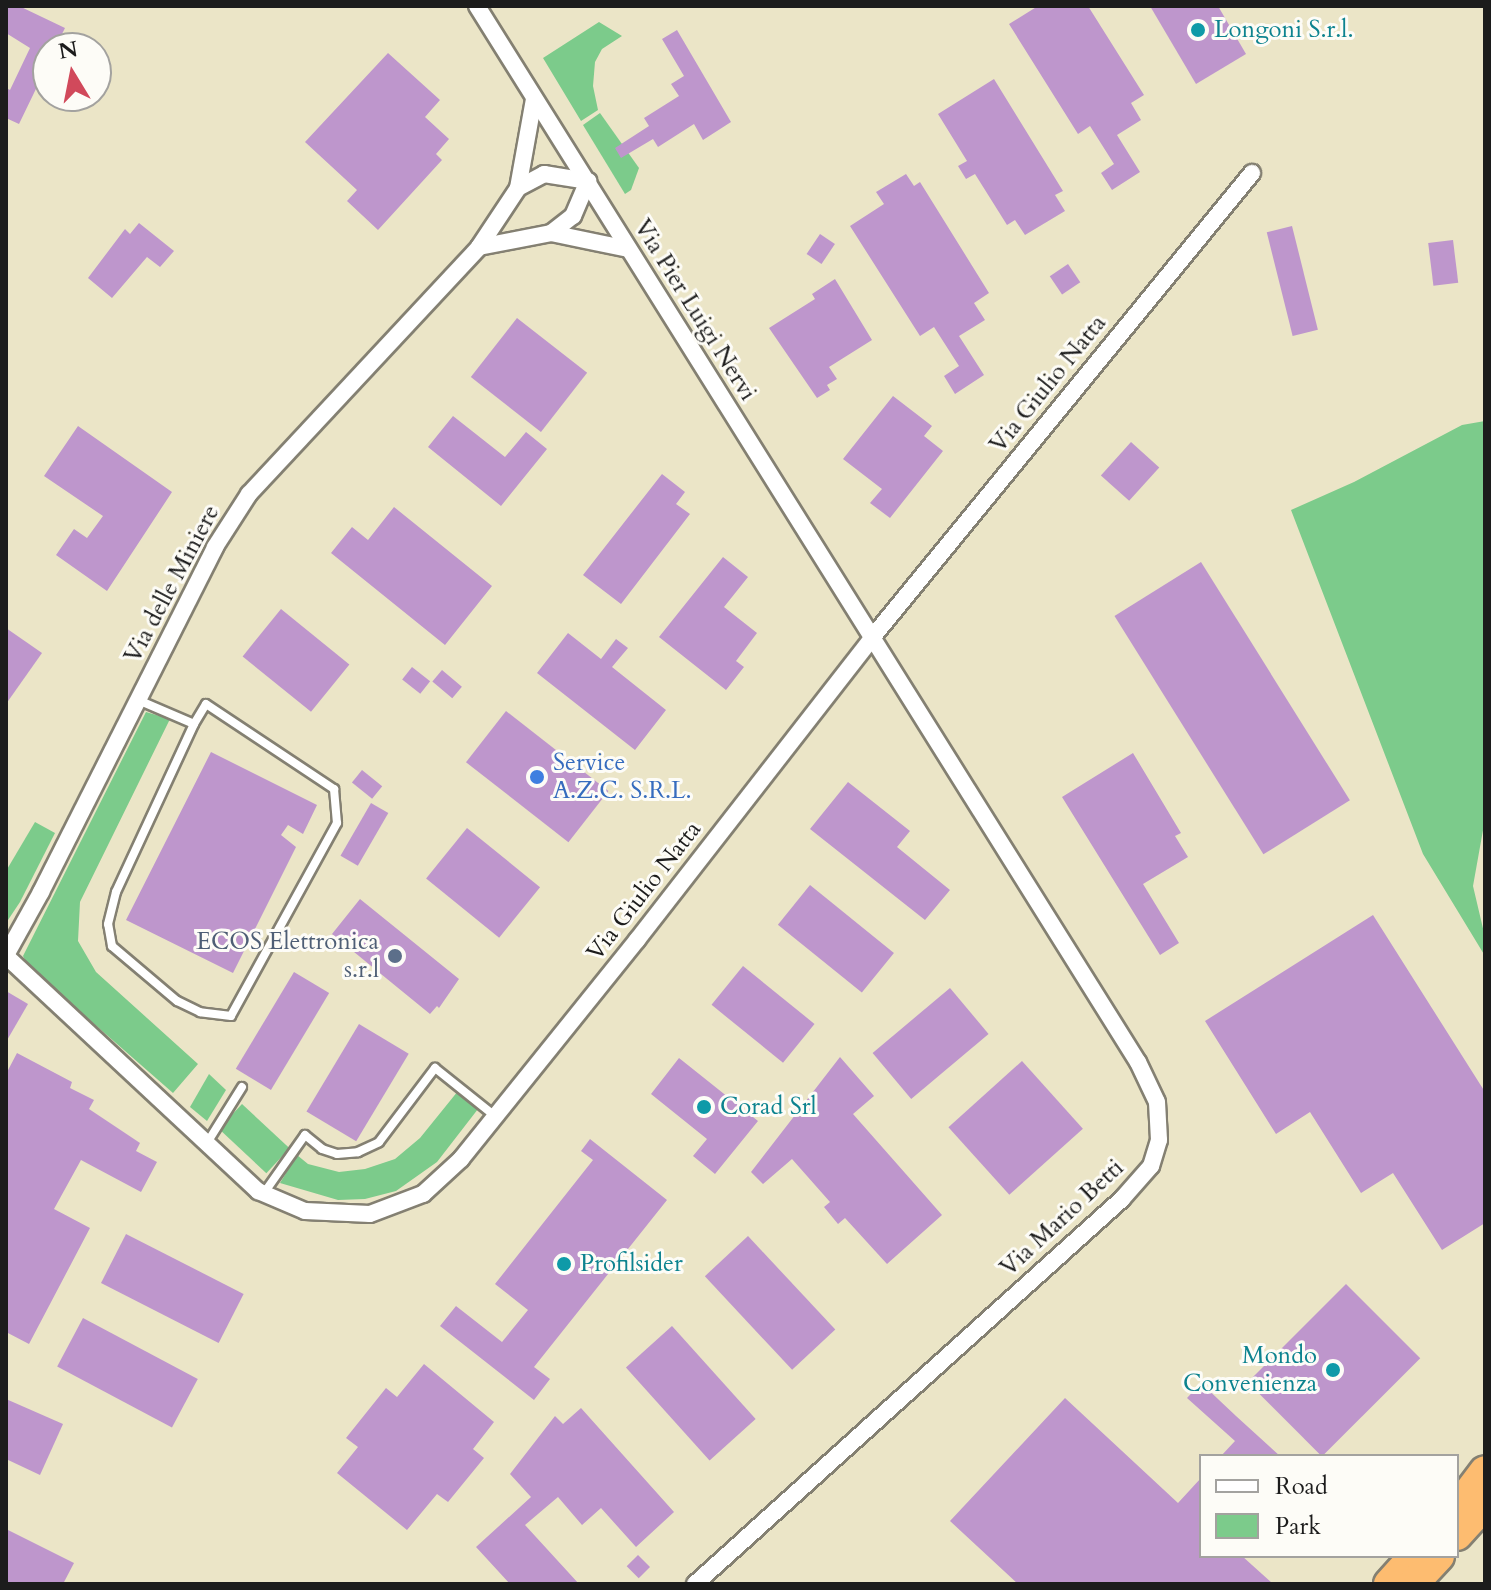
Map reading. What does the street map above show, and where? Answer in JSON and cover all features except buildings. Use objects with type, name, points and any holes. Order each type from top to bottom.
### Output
[{"type":"highway","points":[[1459,1505],[1485,1471]]},
{"type":"highway","points":[[1459,1533],[1485,1504]]},
{"type":"highway","points":[[1389,1584],[1412,1558]]},
{"type":"highway","points":[[1413,1584],[1437,1558]]},
{"type":"street","name":"Via Pier Luigi Nervi","points":[[477,6],[871,639]]},
{"type":"street","name":"Via delle Miniere","points":[[6,955],[215,547],[249,494],[479,247],[518,188],[534,99]]},
{"type":"street","name":"Via Giulio Natta","points":[[6,955],[264,1193],[305,1211],[370,1214],[423,1194],[461,1159],[871,639],[1252,173]]},
{"type":"street","points":[[518,188],[544,174],[588,181],[573,216],[551,233]]},
{"type":"street","points":[[479,247],[551,233],[628,249]]},
{"type":"street","name":"Via Mario Betti","points":[[695,1584],[1122,1199],[1151,1166],[1159,1140],[1157,1102],[1138,1062],[871,639]]},
{"type":"lane","points":[[138,700],[194,724]]},
{"type":"lane","points":[[206,704],[334,789],[336,803],[337,823],[231,1016],[200,1012],[177,1001],[112,946],[108,924],[116,892],[194,724],[206,704]]},
{"type":"lane","points":[[264,1193],[305,1135],[322,1149],[337,1154],[358,1152],[379,1142],[435,1068],[495,1116]]},
{"type":"lane","points":[[207,1143],[242,1087]]},
{"type":"green space","points":[[599,22],[622,36],[602,49],[595,62],[593,86],[598,110],[581,121],[543,58]]},
{"type":"green space","points":[[600,113],[639,168],[631,190],[625,194],[583,125]]},
{"type":"green space","points":[[1485,421],[1485,819],[1473,886],[1485,937],[1485,956],[1423,854],[1291,510],[1354,482],[1462,425]]},
{"type":"green space","points":[[146,712],[170,719],[80,902],[78,941],[96,972],[198,1064],[173,1093],[28,966],[23,956]]},
{"type":"green space","points":[[35,822],[55,833],[6,923],[6,871]]},
{"type":"green space","points":[[209,1074],[226,1090],[207,1121],[190,1107]]},
{"type":"green space","points":[[458,1091],[478,1109],[437,1162],[396,1191],[365,1199],[338,1200],[280,1183],[297,1155],[308,1164],[339,1172],[365,1169],[395,1159],[420,1138]]},
{"type":"green space","points":[[242,1104],[290,1148],[266,1173],[219,1129]]},
{"type":"place","name":"Longoni S.r.l.","points":[[1198,30]]},
{"type":"place","name":"Service A.Z.C. S.R.L.","points":[[537,777]]},
{"type":"place","name":"ECOS Elettronica s.r.l","points":[[395,956]]},
{"type":"place","name":"Corad Srl","points":[[704,1107]]},
{"type":"place","name":"Profilsider","points":[[564,1264]]},
{"type":"place","name":"Mondo Convenienza","points":[[1333,1370]]}]
